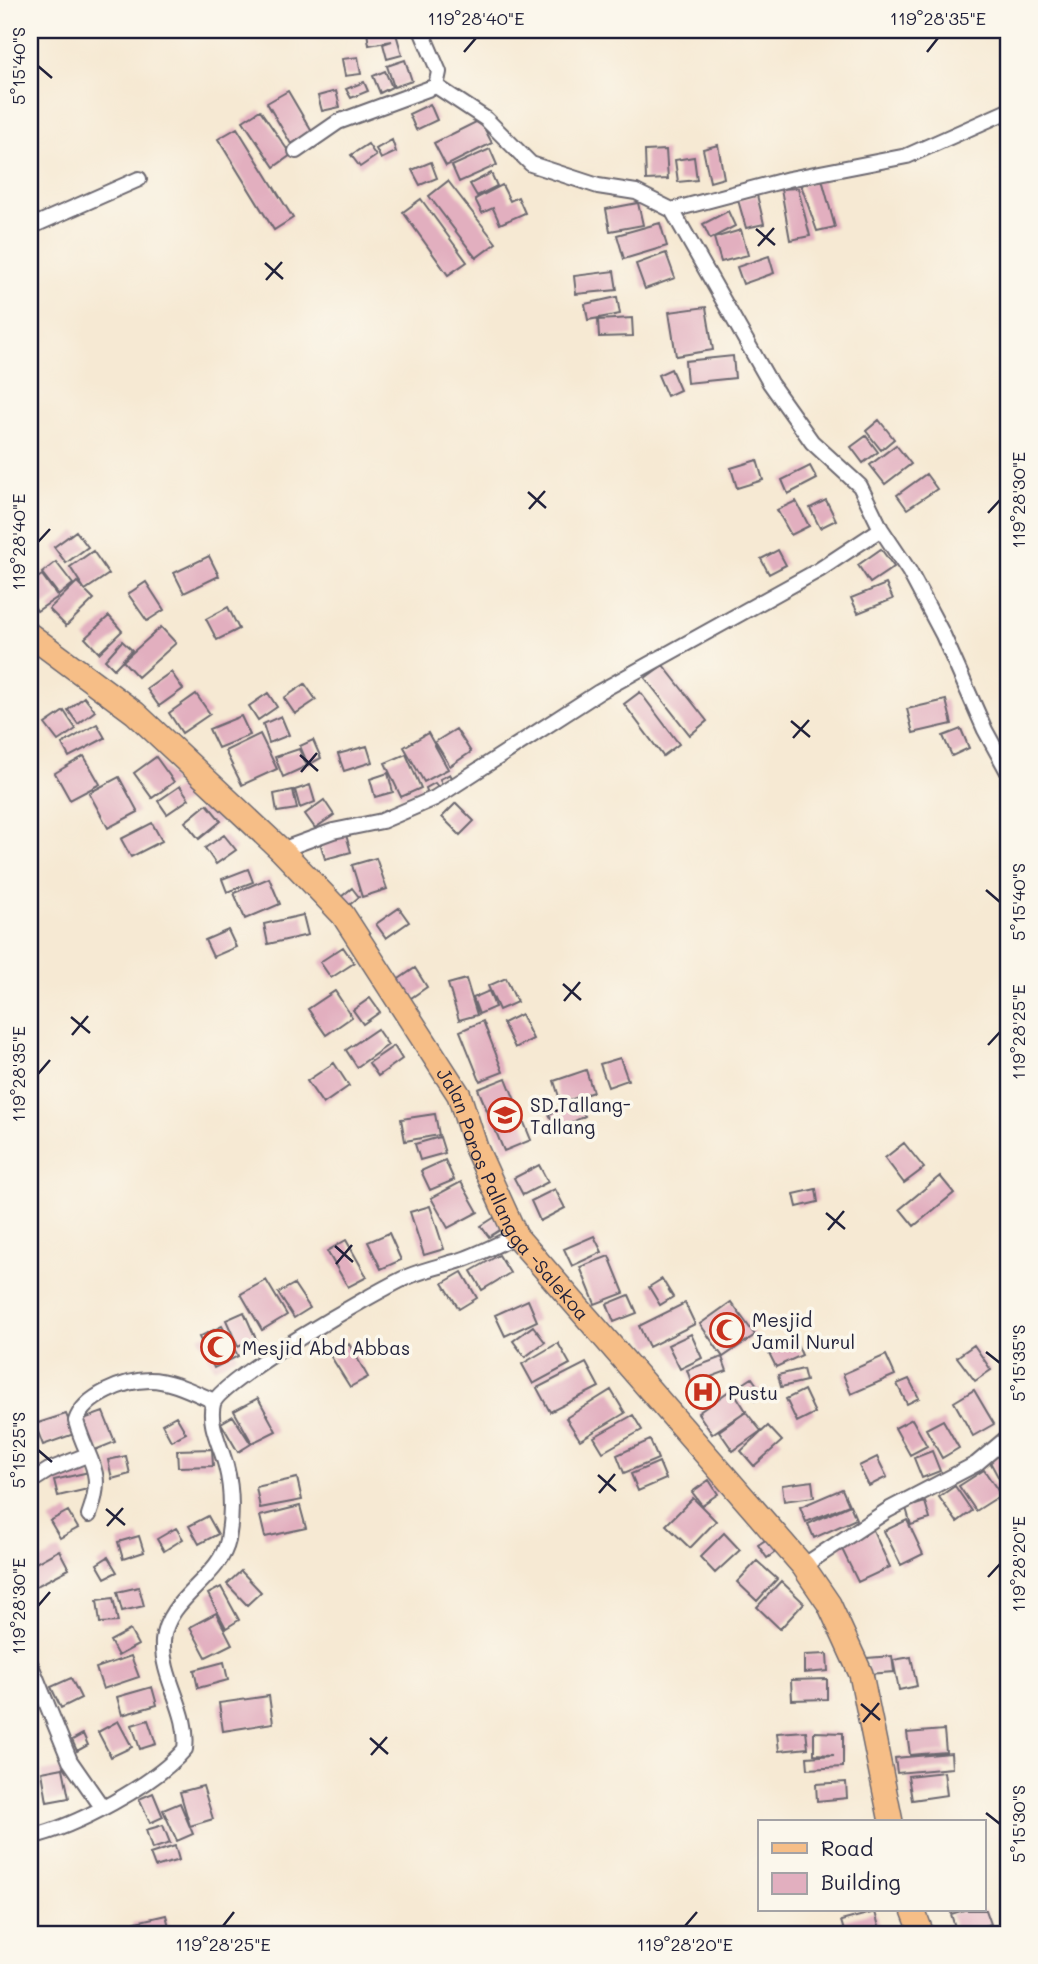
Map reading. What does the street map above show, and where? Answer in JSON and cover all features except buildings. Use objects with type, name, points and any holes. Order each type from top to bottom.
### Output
[{"type":"main road","name":"Jalan Poros Pallangga -Salekoa","points":[[30,635],[135,713],[281,850],[343,915],[459,1095],[476,1147],[516,1236],[803,1566],[829,1604],[861,1674],[891,1820]]},
{"type":"main road","points":[[913,1912],[922,1934]]},
{"type":"street","points":[[421,30],[439,72],[436,86]]},
{"type":"street","points":[[296,151],[338,122],[436,86]]},
{"type":"street","points":[[436,86],[486,119],[531,164],[598,186],[636,192],[672,210],[770,383],[811,442],[860,486],[881,529],[909,571],[938,624],[985,730],[1008,772]]},
{"type":"street","points":[[672,210],[789,179],[907,156],[1008,111]]},
{"type":"street","points":[[30,227],[139,179]]},
{"type":"street","points":[[281,850],[333,831],[382,821],[435,798],[599,692],[800,581],[881,529]]},
{"type":"street","points":[[30,1837],[65,1828],[102,1807],[166,1769],[185,1749],[184,1728],[163,1655],[163,1637],[173,1614],[227,1543],[231,1497],[227,1469],[214,1427],[214,1401],[235,1381],[268,1358],[376,1292],[409,1276],[460,1260],[516,1236]]},
{"type":"street","points":[[89,1515],[98,1489],[97,1475],[76,1421],[88,1402],[115,1388],[150,1380],[214,1401]]},
{"type":"street","points":[[803,1566],[888,1510],[976,1464],[1008,1437]]},
{"type":"street","points":[[30,1482],[49,1470],[87,1455]]},
{"type":"street","points":[[30,1662],[70,1761],[102,1807]]},
{"type":"place","name":"SD.Tallang- Tallang","points":[[505,1115]]},
{"type":"place","name":"Mesjid Jamil Nurul","points":[[727,1330]]},
{"type":"place","name":"Mesjid Abd Abbas","points":[[218,1347]]},
{"type":"place","name":"Pustu","points":[[703,1392]]}]
